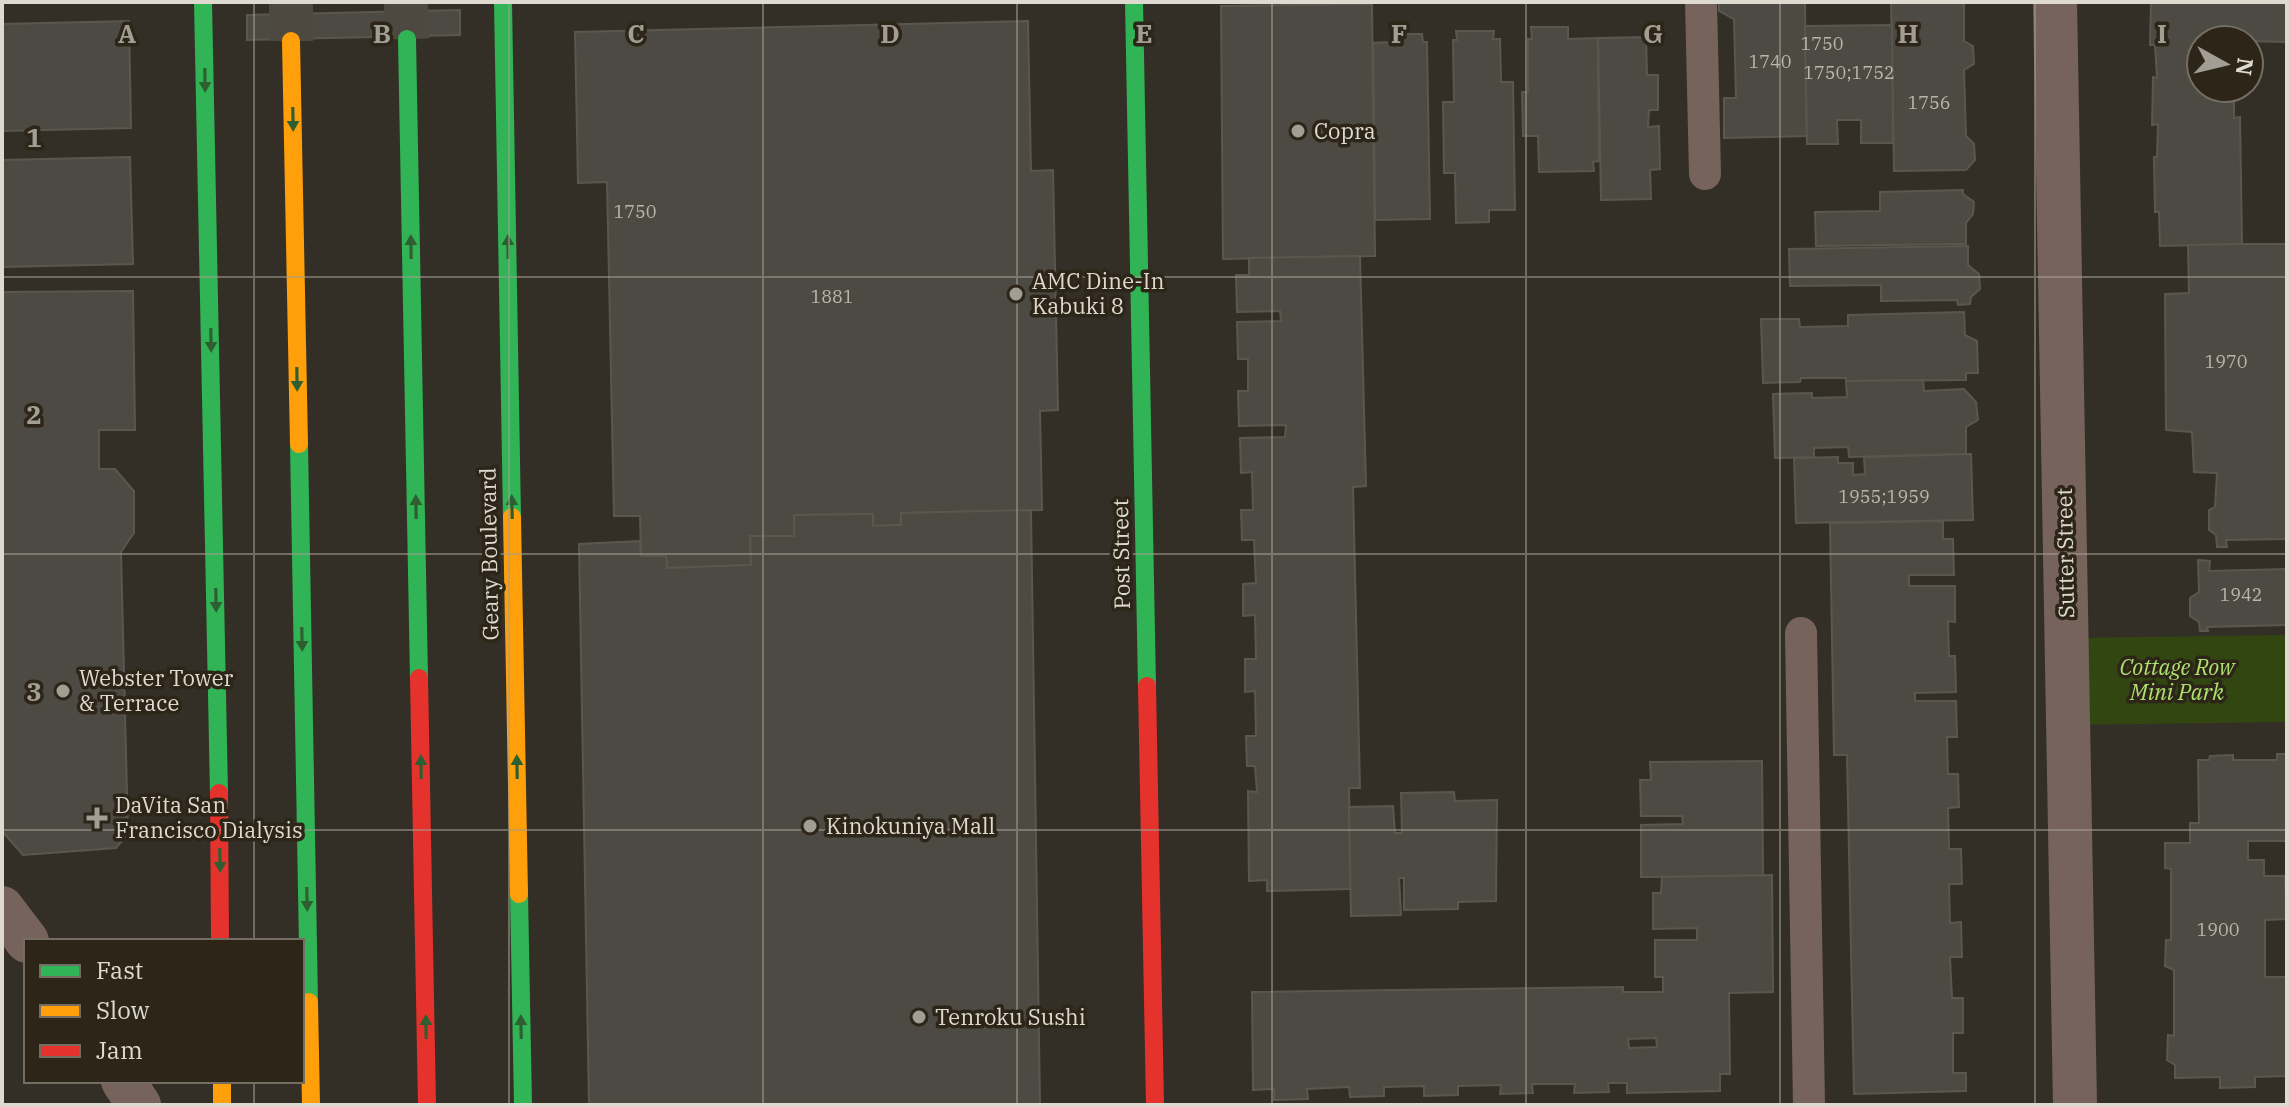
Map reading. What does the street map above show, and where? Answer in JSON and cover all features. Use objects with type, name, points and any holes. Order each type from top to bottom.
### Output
[{"type":"street","points":[[203,2],[217,625],[220,939]]},
{"type":"street","name":"Geary Boulevard","points":[[503,2],[523,1105]]},
{"type":"street","name":"Post Street","points":[[1134,2],[1155,1105]]},
{"type":"street","name":"Sutter Street","points":[[2055,2],[2075,1105]]},
{"type":"street","points":[[407,39],[427,1105]]},
{"type":"street","points":[[291,41],[311,1105]]},
{"type":"street","points":[[2,908],[25,939]]},
{"type":"street","points":[[124,1083],[139,1105]]},
{"type":"street","points":[[222,1083],[222,1105]]},
{"type":"lane","points":[[1701,2],[1705,174]]},
{"type":"lane","points":[[1801,633],[1809,1105]]},
{"type":"green space","name":"Cottage Row Mini Park","points":[[2287,635],[2287,722],[2069,725],[2067,638]]},
{"type":"building","points":[[1719,2],[1805,2],[1807,136],[1724,138],[1724,98],[1736,98],[1734,19],[1719,11]]},
{"type":"building","points":[[1891,2],[1964,2],[1964,41],[1973,46],[1974,64],[1964,70],[1966,136],[1974,144],[1975,160],[1966,170],[1894,171]]},
{"type":"building","points":[[2151,2],[2287,2],[2287,42],[2265,41],[2265,24],[2185,24],[2185,104],[2234,104],[2234,118],[2240,117],[2242,244],[2160,246],[2159,212],[2155,212],[2154,157],[2157,157],[2158,124],[2152,125],[2153,77],[2157,78],[2155,45],[2150,45]]},
{"type":"building","name":"Copra","points":[[1372,4],[1375,256],[1223,259],[1221,6]]},
{"type":"building","points":[[460,10],[460,35],[247,40],[247,15]]},
{"type":"building","points":[[129,21],[131,128],[2,131],[2,24]]},
{"type":"building","points":[[1028,21],[1031,171],[1053,170],[1058,410],[1040,411],[1042,510],[901,513],[901,525],[873,526],[873,514],[794,515],[794,536],[750,536],[751,565],[667,568],[666,556],[641,556],[640,516],[614,516],[607,182],[578,183],[575,32]]},
{"type":"building","points":[[1892,25],[1893,143],[1861,143],[1861,120],[1837,120],[1838,144],[1807,144],[1805,26]]},
{"type":"building","points":[[1531,27],[1568,27],[1568,39],[1598,38],[1599,161],[1593,162],[1594,171],[1539,172],[1538,136],[1523,136],[1522,92],[1528,92],[1528,39],[1532,39]]},
{"type":"building","points":[[1456,31],[1494,31],[1493,39],[1500,39],[1501,82],[1513,82],[1515,210],[1489,210],[1489,222],[1456,223],[1455,173],[1444,173],[1443,102],[1454,102],[1453,40],[1457,40]]},
{"type":"building","points":[[1391,34],[1422,34],[1423,42],[1427,42],[1430,219],[1375,220],[1373,43],[1392,42]]},
{"type":"building","points":[[1646,37],[1647,75],[1658,75],[1658,110],[1649,110],[1648,127],[1659,126],[1660,169],[1650,170],[1651,199],[1601,200],[1598,38]]},
{"type":"building","points":[[130,157],[133,264],[2,267],[2,160]]},
{"type":"building","points":[[1963,190],[1963,194],[1974,202],[1973,214],[1966,223],[1966,244],[1816,246],[1815,212],[1880,211],[1880,192]]},
{"type":"building","points":[[2287,244],[2287,539],[2226,540],[2227,547],[2217,547],[2216,535],[2209,530],[2209,510],[2215,507],[2217,473],[2194,472],[2192,432],[2166,430],[2165,294],[2189,293],[2188,245]]},
{"type":"building","points":[[1968,246],[1968,265],[1979,274],[1980,289],[1971,297],[1970,304],[1958,305],[1957,300],[1881,301],[1881,285],[1790,286],[1789,249]]},
{"type":"building","points":[[1360,256],[1366,486],[1353,487],[1360,788],[1349,788],[1351,889],[1267,891],[1267,880],[1249,881],[1248,791],[1257,792],[1255,766],[1247,766],[1246,736],[1256,736],[1255,691],[1245,692],[1245,659],[1256,659],[1255,615],[1243,616],[1243,584],[1256,583],[1254,540],[1242,540],[1241,510],[1253,510],[1252,472],[1241,473],[1240,438],[1285,437],[1286,425],[1239,426],[1238,391],[1248,391],[1248,359],[1238,359],[1237,322],[1281,321],[1280,311],[1237,312],[1236,275],[1249,275],[1249,258]]},
{"type":"building","name":"Webster Tower & Terrace","points":[[133,291],[135,430],[99,430],[99,469],[115,469],[134,491],[134,533],[121,552],[128,834],[116,848],[23,855],[2,831],[2,292]]},
{"type":"building","points":[[1964,312],[1965,335],[1977,341],[1978,373],[1966,373],[1966,380],[1846,381],[1846,378],[1801,378],[1800,382],[1763,383],[1761,319],[1799,319],[1800,327],[1848,326],[1848,315]]},
{"type":"building","points":[[1923,380],[1924,391],[1964,389],[1976,402],[1978,420],[1966,427],[1966,454],[1849,457],[1848,447],[1814,448],[1814,457],[1775,458],[1773,394],[1812,393],[1812,398],[1847,397],[1846,381]]},
{"type":"building","points":[[1971,454],[1973,520],[1796,523],[1794,458],[1838,457],[1838,463],[1853,463],[1853,475],[1865,474],[1864,457]]},
{"type":"building","name":"Kinokuniya Mall","points":[[1031,510],[1040,1105],[589,1105],[579,544],[640,541],[641,556],[666,556],[667,568],[751,565],[750,536],[794,536],[794,515],[873,514],[873,526],[901,525],[901,513]]},
{"type":"building","points":[[1943,521],[1943,539],[1953,539],[1954,575],[1909,575],[1909,586],[1955,586],[1955,622],[1948,621],[1949,656],[1955,656],[1956,692],[1915,693],[1915,701],[1956,701],[1957,737],[1947,737],[1948,774],[1958,774],[1959,807],[1948,808],[1949,849],[1961,849],[1962,884],[1949,884],[1950,923],[1961,922],[1962,957],[1950,957],[1952,998],[1963,998],[1963,1033],[1953,1033],[1953,1073],[1966,1073],[1966,1091],[1854,1094],[1847,755],[1834,755],[1830,523]]},
{"type":"building","points":[[2198,560],[2210,561],[2209,571],[2287,569],[2287,625],[2207,627],[2208,631],[2200,631],[2199,622],[2190,616],[2190,598],[2199,592]]},
{"type":"building","points":[[2277,754],[2287,754],[2287,841],[2248,841],[2248,860],[2264,860],[2264,876],[2285,876],[2286,919],[2265,920],[2265,977],[2287,977],[2287,1076],[2255,1077],[2255,1087],[2220,1088],[2220,1077],[2175,1078],[2175,1065],[2167,1060],[2168,1035],[2174,1036],[2174,970],[2165,966],[2166,940],[2171,940],[2171,869],[2165,868],[2165,843],[2190,843],[2190,823],[2199,823],[2198,760],[2233,755],[2233,760],[2277,760]]},
{"type":"building","points":[[1762,761],[1763,876],[1641,877],[1641,825],[1683,824],[1682,816],[1641,816],[1640,780],[1651,780],[1650,762]]},
{"type":"building","points":[[1454,792],[1455,801],[1497,800],[1496,901],[1458,902],[1458,909],[1404,910],[1404,878],[1399,878],[1401,915],[1351,916],[1349,807],[1393,806],[1395,833],[1402,833],[1401,793]]},
{"type":"building","points":[[1772,875],[1773,992],[1729,993],[1730,1074],[1720,1074],[1720,1091],[1627,1093],[1627,1083],[1608,1083],[1609,1092],[1574,1093],[1575,1084],[1532,1084],[1533,1093],[1500,1094],[1501,1085],[1458,1086],[1458,1095],[1424,1096],[1424,1086],[1384,1087],[1384,1096],[1350,1097],[1349,1087],[1307,1089],[1308,1099],[1274,1100],[1274,1089],[1253,1090],[1252,992],[1623,987],[1623,992],[1663,992],[1663,977],[1655,977],[1655,940],[1697,940],[1697,928],[1653,929],[1653,893],[1661,893],[1662,877]],"holes":[[[1656,1038],[1657,1047],[1629,1048],[1628,1039]]]},
{"type":"tunnel","points":[[291,2],[291,41]]},
{"type":"tunnel","points":[[406,2],[407,39]]},
{"type":"traffic: fast","points":[[203,2],[219,793]]},
{"type":"traffic: fast","points":[[503,2],[512,517]]},
{"type":"traffic: fast","points":[[1134,2],[1147,686]]},
{"type":"traffic: fast","points":[[407,39],[419,678]]},
{"type":"traffic: fast","points":[[299,444],[309,1002]]},
{"type":"traffic: fast","points":[[519,894],[523,1105]]},
{"type":"traffic: slow","points":[[291,41],[299,444]]},
{"type":"traffic: slow","points":[[512,517],[519,894]]},
{"type":"traffic: slow","points":[[309,1002],[311,1105]]},
{"type":"traffic: slow","points":[[222,1083],[222,1105]]},
{"type":"traffic: jam","points":[[419,678],[427,1105]]},
{"type":"traffic: jam","points":[[1147,686],[1155,1105]]},
{"type":"traffic: jam","points":[[219,793],[220,939]]},
{"type":"place","name":"Copra","points":[[1298,131]]},
{"type":"place","name":"AMC Dine-In Kabuki 8","points":[[1016,294]]},
{"type":"place","name":"Webster Tower & Terrace","points":[[63,691]]},
{"type":"place","name":"DaVita San Francisco Dialysis","points":[[97,818]]},
{"type":"place","name":"Kinokuniya Mall","points":[[810,826]]},
{"type":"place","name":"Tenroku Sushi","points":[[919,1017]]}]
